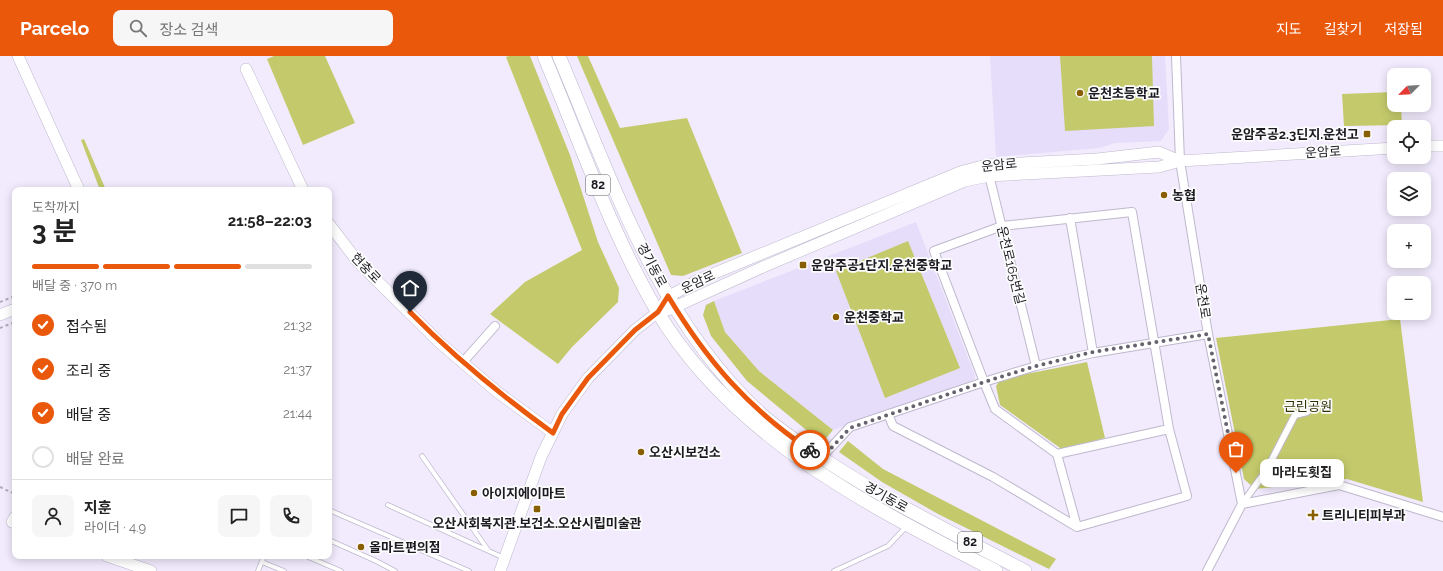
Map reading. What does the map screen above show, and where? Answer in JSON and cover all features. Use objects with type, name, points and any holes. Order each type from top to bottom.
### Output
[{"type":"main road","name":"경기동로","points":[[544,56],[635,271],[658,312],[683,349],[709,380],[756,425],[838,485],[908,526],[996,571]]},
{"type":"main road","name":"경기동로","points":[[559,56],[636,237],[672,302],[711,360],[736,388],[761,414],[788,435],[822,458],[881,495],[1025,571]]},
{"type":"street","points":[[18,56],[78,187]]},
{"type":"street","name":"운천로","points":[[1176,56],[1180,161],[1208,334],[1242,504]]},
{"type":"street","points":[[246,69],[302,187]]},
{"type":"street","points":[[1431,146],[1443,146]]},
{"type":"street","name":"운암로","points":[[658,312],[672,302],[713,288],[988,170],[1159,167],[1180,161],[1387,148]]},
{"type":"street","name":"운천로165번길","points":[[988,170],[1036,366]]},
{"type":"street","points":[[888,414],[893,426],[993,477],[1077,527],[1187,496],[1169,429],[1132,212],[1002,226],[934,251],[984,382],[996,408],[1057,454],[1077,527]]},
{"type":"street","points":[[1070,218],[1093,352]]},
{"type":"street","name":"현충로","points":[[332,228],[358,262],[439,342],[496,391],[553,433]]},
{"type":"street","points":[[0,315],[12,310]]},
{"type":"street","points":[[500,571],[541,457],[562,414],[588,378],[635,330],[658,312]]},
{"type":"street","points":[[463,362],[495,326]]},
{"type":"street","points":[[822,458],[850,428],[984,382],[1036,366],[1093,352],[1208,334]]},
{"type":"street","points":[[1207,571],[1242,504],[1266,471],[1295,415],[1308,412]]},
{"type":"street","points":[[1057,454],[1169,429]]},
{"type":"street","points":[[1242,504],[1340,485],[1443,517]]},
{"type":"street","points":[[116,559],[152,571]]},
{"type":"lane","points":[[422,456],[488,550]]},
{"type":"lane","points":[[388,505],[505,558]]},
{"type":"lane","points":[[332,511],[469,571]]},
{"type":"lane","points":[[834,571],[888,546],[908,526],[916,514]]},
{"type":"lane","points":[[332,541],[376,560],[395,571]]},
{"type":"lane","points":[[258,571],[263,559]]},
{"type":"lane","points":[[313,559],[341,571]]},
{"type":"lane","points":[[262,562],[284,571]]},
{"type":"path","points":[[0,302],[12,297]]},
{"type":"path","points":[[0,328],[12,323]]},
{"type":"path","points":[[0,487],[12,493]]},
{"type":"shaded area","name":"운천초등학교","points":[[990,56],[1165,56],[1169,129],[1161,141],[1115,143],[1099,148],[996,157]]},
{"type":"shaded area","name":"운천중학교","points":[[916,222],[975,376],[974,380],[833,430],[759,371],[725,332],[714,301]]},
{"type":"green space","points":[[274,56],[325,56],[355,123],[303,145],[267,59]]},
{"type":"green space","points":[[530,56],[570,155],[598,242],[619,288],[618,302],[572,347],[558,364],[490,314],[525,282],[582,250],[506,57]]},
{"type":"green space","points":[[577,56],[588,56],[620,128],[687,118],[742,253],[683,276],[671,275]]},
{"type":"green space","points":[[1060,56],[1152,56],[1154,126],[1065,131]]},
{"type":"green space","points":[[1387,92],[1387,112],[1401,112],[1402,120],[1387,120],[1387,125],[1344,126],[1342,94]]},
{"type":"green space","points":[[84,139],[105,187],[99,187],[81,140]]},
{"type":"green space","points":[[908,241],[960,368],[885,398],[836,271]]},
{"type":"green space","points":[[714,301],[725,332],[759,371],[833,430],[822,443],[747,381],[711,336],[703,315],[706,305]]},
{"type":"green space","name":"근린공원","points":[[1400,320],[1423,502],[1347,479],[1255,489],[1244,479],[1216,338]]},
{"type":"green space","points":[[1087,362],[1105,438],[1063,450],[1000,405],[996,386],[1001,379]]},
{"type":"green space","points":[[848,441],[883,469],[1056,559],[1049,569],[938,514],[882,482],[839,452]]},
{"type":"way so far","points":[[810,450],[822,458],[850,428],[984,382],[1036,366],[1093,352],[1208,334],[1236,473]]},
{"type":"place","name":"운천초등학교","points":[[1080,93]]},
{"type":"place","name":"운암주공2.3딘지.운천고","points":[[1367,134]]},
{"type":"place","name":"농협","points":[[1164,195]]},
{"type":"place","name":"운암주공1단지.운천중학교","points":[[803,265]]},
{"type":"place","name":"운천중학교","points":[[836,317]]},
{"type":"place","name":"오산시보건소","points":[[641,452]]},
{"type":"place","name":"마라도횟집","points":[[1236,473]]},
{"type":"place","name":"아이지에이마트","points":[[474,493]]},
{"type":"place","name":"오산사회복지관.보건소.오산시립미술관","points":[[537,509]]},
{"type":"place","name":"트리니티피부과","points":[[1313,515]]},
{"type":"place","name":"올마트편의점","points":[[361,547]]},
{"type":"route","points":[[410,312],[439,342],[496,391],[553,433],[562,414],[588,378],[635,330],[658,312],[668,296],[691,333],[711,360],[736,388],[761,414],[810,450]]}]
